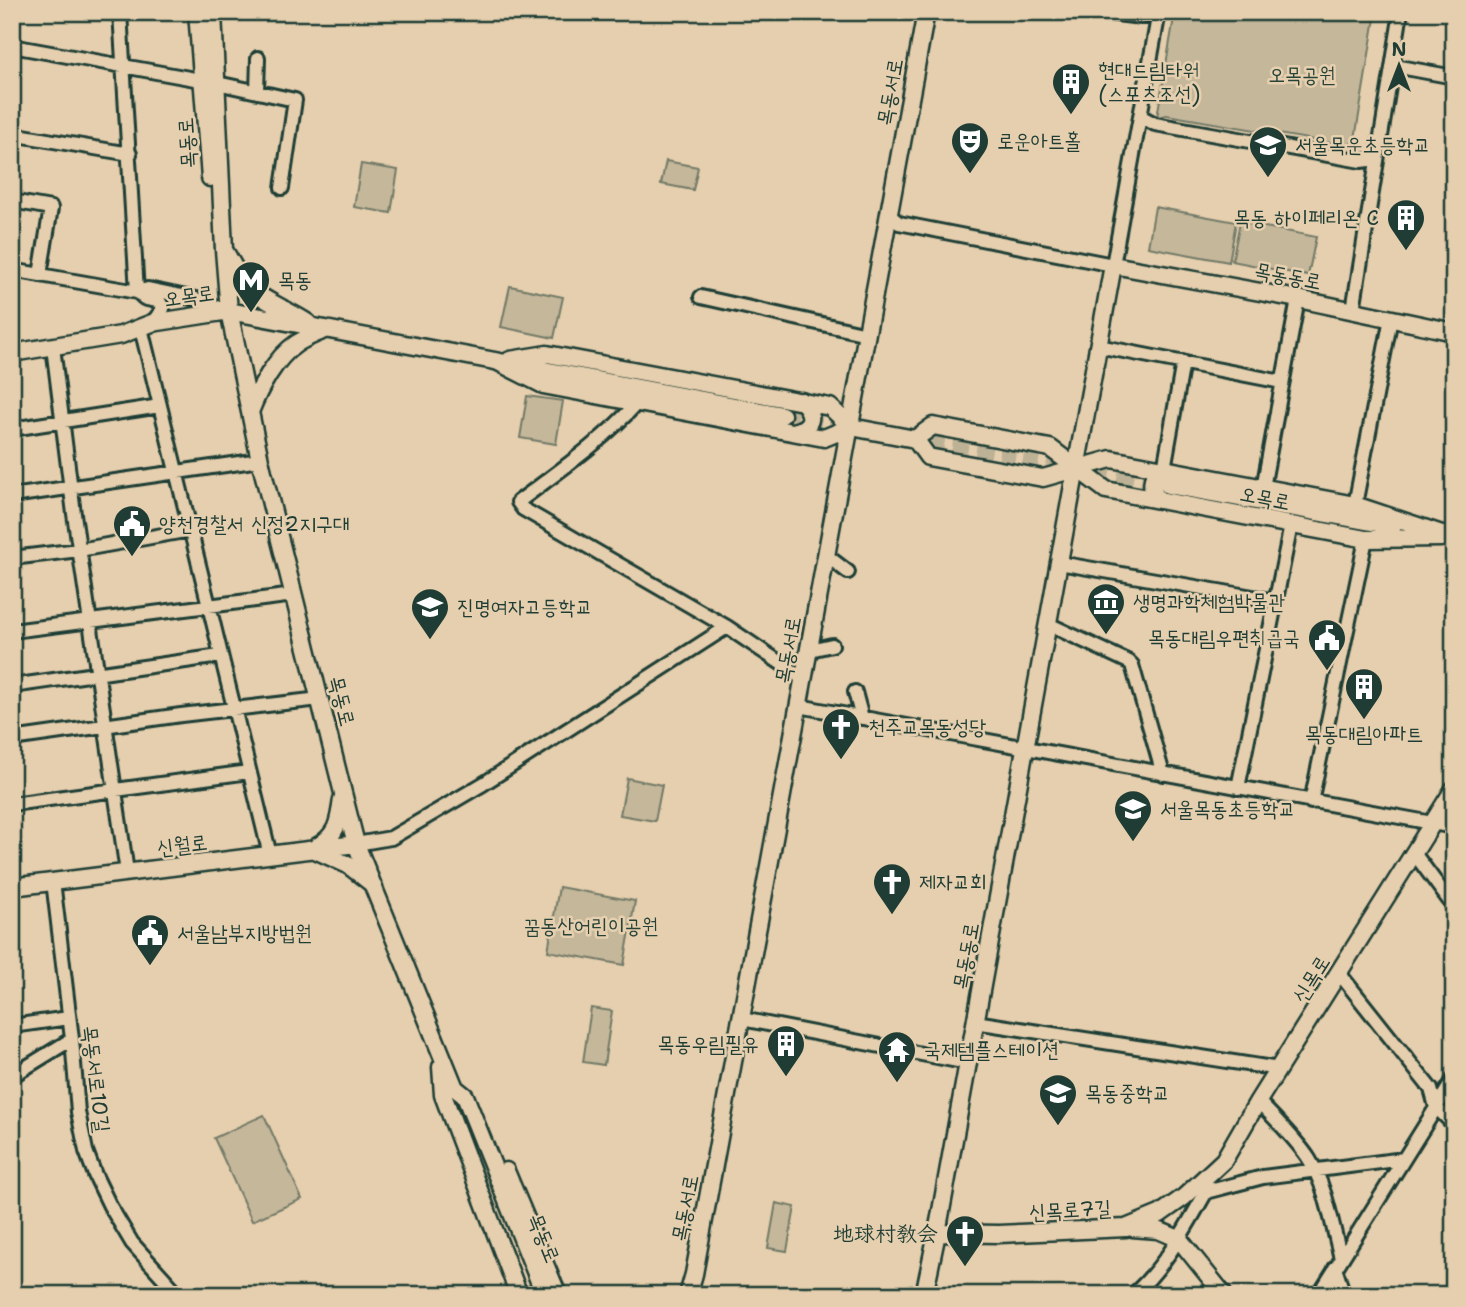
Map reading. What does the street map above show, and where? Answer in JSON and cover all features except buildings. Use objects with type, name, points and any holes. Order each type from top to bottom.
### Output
[{"type":"main road","name":"목동로","points":[[197,12],[210,81],[229,311],[260,460],[356,844],[455,1088],[452,1101],[507,1237],[543,1293]]},
{"type":"main road","name":"목동로","points":[[213,12],[210,81],[217,279],[229,311]]},
{"type":"main road","name":"목동서로","points":[[688,1295],[742,1018],[926,12]]},
{"type":"main road","points":[[224,250],[237,274],[252,290],[319,328],[295,344],[273,368],[250,412]]},
{"type":"main road","name":"목동동로","points":[[924,1295],[1113,265],[1298,299],[1454,332]]},
{"type":"main road","name":"오목로","points":[[12,353],[121,335],[146,325],[229,311],[782,415]]},
{"type":"main road","name":"오목로","points":[[498,362],[547,354],[802,401],[830,407],[850,427]]},
{"type":"main road","name":"오목로","points":[[498,362],[543,385],[824,438],[850,427],[915,439],[928,457],[1043,478],[1111,459],[1167,475],[1454,538]]},
{"type":"main road","points":[[792,432],[802,430],[809,423],[811,416],[802,401]]},
{"type":"main road","name":"오목로","points":[[915,439],[933,426],[1050,448],[1106,490],[1366,539],[1454,538]]},
{"type":"main road","points":[[1159,500],[1151,487],[1153,479],[1162,472],[1167,475]]},
{"type":"main road","name":"오목로","points":[[1167,475],[1264,488],[1355,505],[1454,538]]},
{"type":"main road","name":"신목로","points":[[1224,1160],[1258,1101],[1454,789]]},
{"type":"main road","points":[[313,849],[332,835],[339,818],[343,793]]},
{"type":"main road","name":"신월로","points":[[12,887],[356,844]]},
{"type":"main road","points":[[313,849],[348,865],[374,886]]},
{"type":"main road","points":[[439,1050],[468,1088],[523,1210],[543,1293]]},
{"type":"main road","points":[[439,1050],[443,1095],[519,1295]]},
{"type":"main road","name":"신목로7길","points":[[937,1233],[999,1234],[1126,1228],[1160,1214],[1184,1197],[1224,1160]]},
{"type":"main road","points":[[1126,1228],[1158,1230],[1179,1239],[1224,1295]]},
{"type":"street","points":[[120,12],[137,292],[144,298],[162,304],[163,309],[146,325],[160,406],[270,855]]},
{"type":"street","points":[[1100,12],[1141,17],[1159,13]]},
{"type":"street","points":[[1353,310],[1401,12]]},
{"type":"street","name":"목동동로","points":[[1113,265],[1159,13]]},
{"type":"street","points":[[12,46],[210,81],[295,100],[282,188]]},
{"type":"street","points":[[257,92],[258,58]]},
{"type":"street","points":[[1390,77],[1393,69],[1400,67],[1454,77]]},
{"type":"street","points":[[1140,116],[1156,124],[1284,148],[1361,161],[1377,159]]},
{"type":"street","points":[[12,134],[130,154]]},
{"type":"street","points":[[12,201],[51,208],[40,275]]},
{"type":"street","points":[[889,215],[900,223],[1113,265]]},
{"type":"street","points":[[12,270],[137,292],[148,289],[160,291],[196,299],[229,311]]},
{"type":"street","points":[[701,297],[867,334]]},
{"type":"street","name":"오목로","points":[[1264,488],[1298,299]]},
{"type":"street","points":[[1355,505],[1391,318]]},
{"type":"street","points":[[53,346],[79,550],[127,872]]},
{"type":"street","points":[[1098,346],[1282,382]]},
{"type":"street","points":[[1167,475],[1183,362]]},
{"type":"street","points":[[637,403],[613,427],[518,502],[523,509],[727,627],[804,681]]},
{"type":"street","points":[[12,429],[160,406]]},
{"type":"street","points":[[12,496],[260,460]]},
{"type":"street","points":[[1238,788],[1291,525]]},
{"type":"street","points":[[12,558],[79,550],[190,530]]},
{"type":"street","points":[[1311,802],[1366,539]]},
{"type":"street","points":[[827,556],[848,572]]},
{"type":"street","points":[[1059,563],[1276,601]]},
{"type":"street","points":[[12,631],[294,595]]},
{"type":"street","points":[[1048,624],[1132,665],[1163,774]]},
{"type":"street","points":[[356,844],[391,838],[483,784],[727,627]]},
{"type":"street","points":[[810,650],[832,645]]},
{"type":"street","points":[[12,686],[220,656]]},
{"type":"street","points":[[855,692],[862,718]]},
{"type":"street","points":[[12,739],[320,699]]},
{"type":"street","points":[[799,706],[1454,827]]},
{"type":"street","points":[[12,804],[249,772]]},
{"type":"street","points":[[1414,853],[1454,907]]},
{"type":"street","name":"목동서로10길","points":[[53,881],[78,1112],[86,1151],[110,1206],[132,1243],[178,1295]]},
{"type":"street","points":[[1339,974],[1431,1089],[1436,1107],[1454,1125]]},
{"type":"street","points":[[12,1026],[69,1018]]},
{"type":"street","points":[[742,1018],[968,1063]]},
{"type":"street","points":[[975,1022],[1279,1069]]},
{"type":"street","points":[[12,1076],[72,1039]]},
{"type":"street","points":[[1320,1295],[1454,1079]]},
{"type":"street","points":[[1258,1101],[1308,1157],[1315,1169],[1322,1185],[1344,1295]]},
{"type":"street","points":[[1206,1192],[1263,1177],[1404,1158]]},
{"type":"street","name":"신목로","points":[[1133,1295],[1162,1265],[1224,1160]]},
{"type":"green space","name":"오목공원","points":[[1175,12],[1376,12],[1355,139],[1349,146],[1167,115],[1157,117]]},
{"type":"green space","points":[[666,161],[698,167],[693,190],[661,184]]},
{"type":"green space","points":[[361,164],[398,170],[391,213],[354,207]]},
{"type":"green space","points":[[1155,207],[1236,222],[1229,262],[1148,247]]},
{"type":"green space","points":[[1240,222],[1316,237],[1308,276],[1232,261]]},
{"type":"green space","points":[[510,286],[563,297],[554,338],[501,327]]},
{"type":"green space","points":[[527,396],[563,401],[556,444],[520,438]]},
{"type":"green space","points":[[627,778],[662,785],[655,821],[620,815]]},
{"type":"green space","name":"꿈동산어린이공원","points":[[559,887],[635,901],[624,965],[548,951]]},
{"type":"green space","points":[[591,1008],[612,1011],[604,1065],[583,1062]]},
{"type":"green space","points":[[264,1115],[302,1199],[252,1221],[214,1138]]},
{"type":"green space","points":[[776,1203],[795,1207],[787,1251],[768,1248]]},
{"type":"tunnel","points":[[782,415],[855,428]]},
{"type":"tunnel","points":[[905,437],[1165,485]]},
{"type":"place","name":"현대드림타워 (스포츠조선)","points":[[1071,116]]},
{"type":"place","name":"로운아트홀","points":[[970,175]]},
{"type":"place","name":"서울목운초등학교","points":[[1268,179]]},
{"type":"place","name":"목동 하이페리온 C","points":[[1406,252]]},
{"type":"place","name":"목동","points":[[251,314]]},
{"type":"place","name":"양천경찰서 신정2지구대","points":[[132,558]]},
{"type":"place","name":"생명과학체험박물관","points":[[1106,636]]},
{"type":"place","name":"진명여자고등학교","points":[[430,641]]},
{"type":"place","name":"목동대림우편취급국","points":[[1327,672]]},
{"type":"place","name":"목동대림아파트","points":[[1364,721]]},
{"type":"place","name":"천주교목동성당","points":[[841,761]]},
{"type":"place","name":"서울목동초등학교","points":[[1133,843]]},
{"type":"place","name":"제자교회","points":[[892,916]]},
{"type":"place","name":"서울남부지방법원","points":[[150,967]]},
{"type":"place","name":"목동우림필유","points":[[786,1078]]},
{"type":"place","name":"국제템플스테이션","points":[[897,1084]]},
{"type":"place","name":"목동중학교","points":[[1058,1127]]},
{"type":"place","name":"地球村教会","points":[[965,1268]]}]
